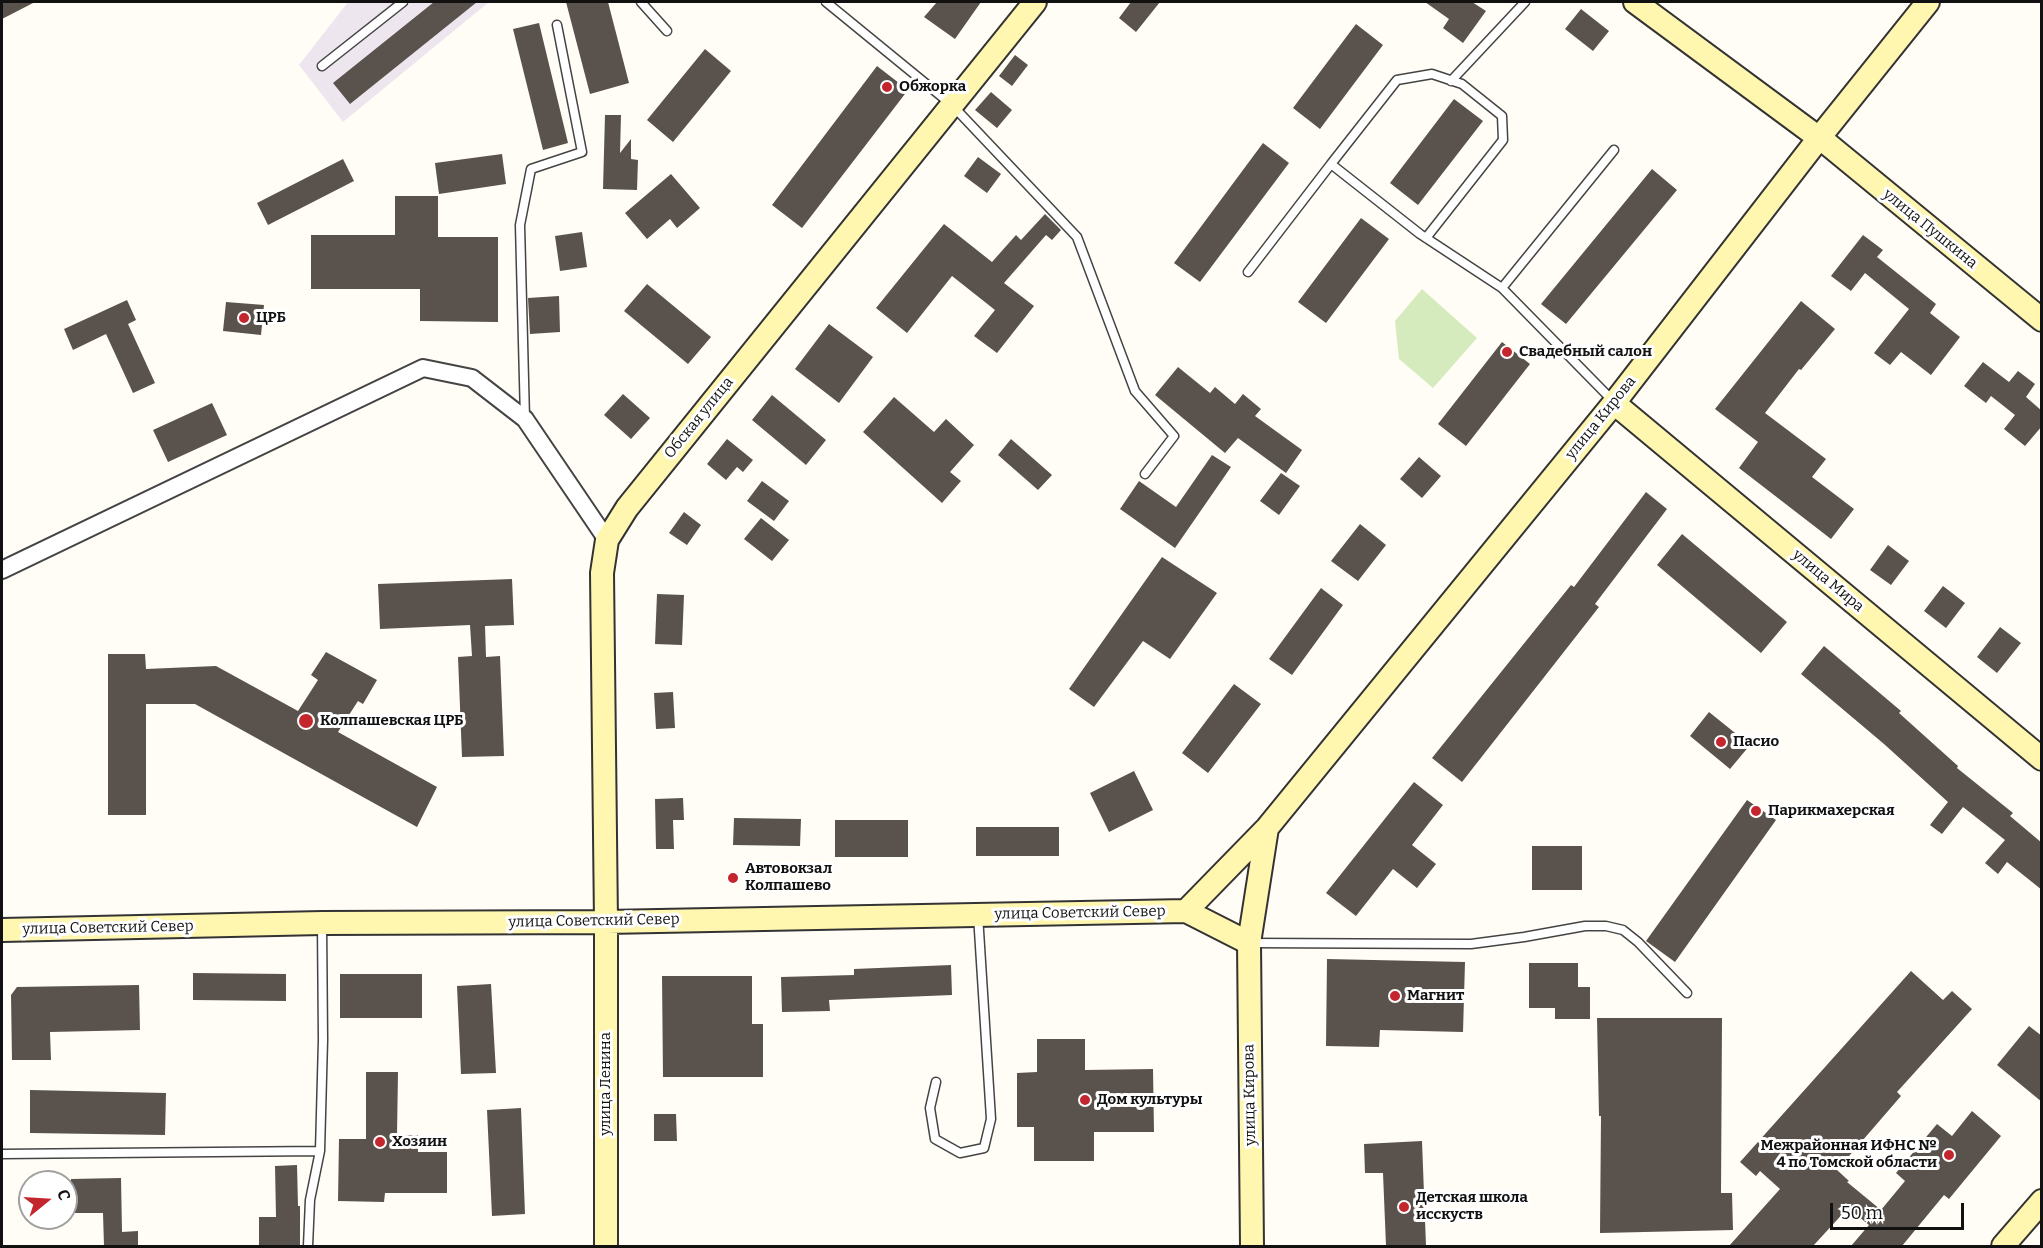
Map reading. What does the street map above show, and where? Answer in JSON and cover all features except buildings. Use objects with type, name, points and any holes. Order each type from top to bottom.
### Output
[{"type":"street","name":"Обская улица","points":[[606,922],[602,573],[607,540],[627,508],[1035,2]]},
{"type":"street","name":"улица Пушкина","points":[[1635,2],[1819,137],[2042,320]]},
{"type":"street","name":"улица Кирова","points":[[1186,911],[1267,828],[1614,403],[1819,137],[1928,2]]},
{"type":"street","points":[[2,570],[423,368],[472,378],[525,419],[607,540]]},
{"type":"street","name":"улица Мира","points":[[1614,403],[2042,759]]},
{"type":"street","name":"улица Кирова","points":[[1252,1246],[1249,943],[1267,828]]},
{"type":"street","points":[[1186,911],[1249,943]]},
{"type":"street","name":"улица Советский Север","points":[[2,930],[322,923],[606,922],[1186,911]]},
{"type":"street","name":"улица Ленина","points":[[606,922],[606,1246]]},
{"type":"street","points":[[2003,1246],[2042,1200]]},
{"type":"lane","points":[[322,66],[404,2]]},
{"type":"lane","points":[[641,2],[667,31]]},
{"type":"lane","points":[[826,2],[952,105],[1077,237],[1135,391],[1174,436],[1145,474]]},
{"type":"lane","points":[[1451,81],[1524,2]]},
{"type":"lane","points":[[525,419],[520,225],[531,169],[582,152],[557,25]]},
{"type":"lane","points":[[1248,272],[1396,80],[1432,74],[1462,84],[1502,116],[1503,140],[1426,238]]},
{"type":"lane","points":[[1502,288],[1614,150]]},
{"type":"lane","points":[[1332,164],[1426,238],[1502,288],[1614,403]]},
{"type":"lane","points":[[936,1082],[930,1108],[935,1139],[960,1153],[984,1148],[992,1119],[978,915]]},
{"type":"lane","points":[[308,1246],[310,1200],[320,1151],[323,1040],[322,923]]},
{"type":"lane","points":[[1249,943],[1471,944],[1586,926],[1606,926],[1623,930],[1638,942],[1687,993]]},
{"type":"lane","points":[[2,1154],[320,1151]]},
{"type":"shaded area","points":[[348,2],[489,2],[343,122],[299,65]]},
{"type":"green space","points":[[1422,289],[1477,338],[1433,388],[1399,359],[1395,321]]},
{"type":"place","name":"Обжорка","points":[[887,87]]},
{"type":"place","name":"ЦРБ","points":[[244,318]]},
{"type":"place","name":"Свадебный салон","points":[[1507,352]]},
{"type":"place","name":"Колпашевская ЦРБ","points":[[306,721]]},
{"type":"place","name":"Пасио","points":[[1721,742]]},
{"type":"place","name":"Парикмахерская","points":[[1756,811]]},
{"type":"place","name":"Автовокзал Колпашево","points":[[733,878]]},
{"type":"place","name":"Магнит","points":[[1395,996]]},
{"type":"place","name":"Дом культуры","points":[[1085,1100]]},
{"type":"place","name":"Хозяин","points":[[380,1142]]},
{"type":"place","name":"Межрайонная ИФНС № 4 по Томской области","points":[[1949,1155]]},
{"type":"place","name":"Детская школа исскуств","points":[[1404,1207]]}]
